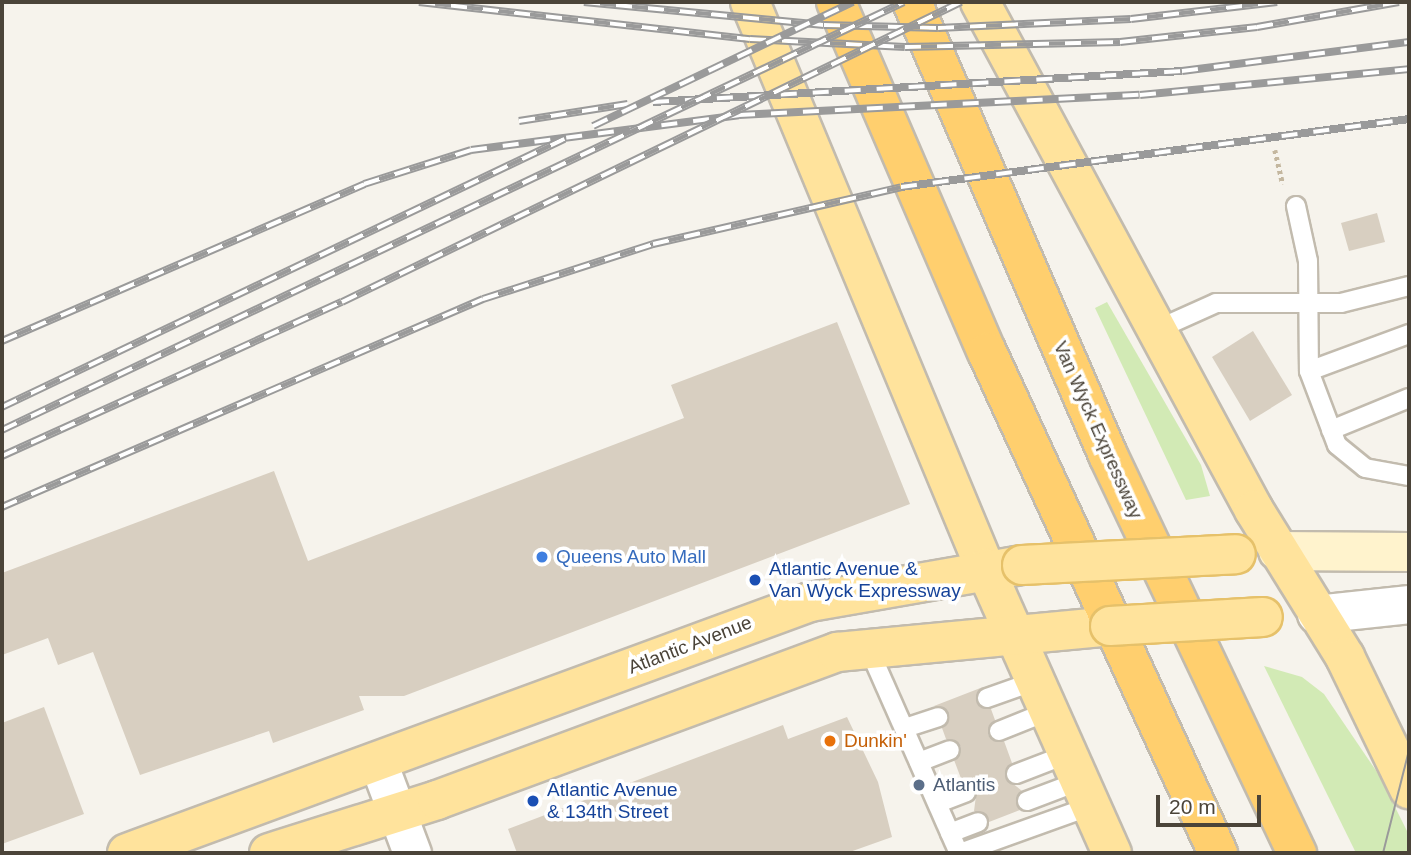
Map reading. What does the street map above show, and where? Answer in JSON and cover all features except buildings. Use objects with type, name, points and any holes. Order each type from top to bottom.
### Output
[{"type":"highway","points":[[836,2],[982,340],[1218,853]]},
{"type":"highway","name":"Van Wyck Expressway","points":[[912,2],[1108,455],[1297,853]]},
{"type":"main road","points":[[750,2],[985,568],[1112,853]]},
{"type":"main road","points":[[979,2],[1278,551],[1345,657],[1409,789]]},
{"type":"main road","points":[[1278,551],[1409,552]]},
{"type":"main road","name":"Atlantic Avenue","points":[[127,853],[810,602],[985,568],[1278,551]]},
{"type":"main road","points":[[269,853],[396,810],[772,673],[868,647],[1056,629],[1316,614]]},
{"type":"street","points":[[1316,614],[1409,604]]},
{"type":"street","points":[[379,762],[412,853]]},
{"type":"lane","points":[[1296,206],[1306,247],[1309,371],[1331,430],[1354,463],[1409,476]]},
{"type":"lane","points":[[1156,330],[1216,303],[1308,303],[1366,299],[1409,286]]},
{"type":"lane","points":[[1309,371],[1409,334]]},
{"type":"lane","points":[[1331,430],[1409,398]]},
{"type":"lane","points":[[868,647],[960,853],[1080,780]]},
{"type":"lane","points":[[987,698],[1042,696]]},
{"type":"lane","points":[[999,731],[1042,696]]},
{"type":"lane","points":[[905,728],[938,717]]},
{"type":"lane","points":[[919,762],[950,751]]},
{"type":"lane","points":[[1016,774],[1080,780]]},
{"type":"lane","points":[[1027,801],[1080,780]]},
{"type":"lane","points":[[938,803],[967,792]]},
{"type":"lane","points":[[950,833],[978,822]]},
{"type":"path","points":[[1275,150],[1285,193],[1296,206]]},
{"type":"green space","points":[[1107,302],[1201,465],[1210,496],[1186,500],[1095,308]]},
{"type":"green space","points":[[1264,666],[1302,677],[1324,694],[1379,775],[1409,835],[1409,853],[1356,853]]},
{"type":"tram line","points":[[1383,853],[1409,750]]},
{"type":"railway","points":[[419,2],[750,39],[905,47],[1120,42],[1257,27],[1399,2]]},
{"type":"railway","points":[[584,2],[824,25],[938,28],[1131,19],[1277,2]]},
{"type":"railway","points":[[593,126],[853,2]]},
{"type":"railway","points":[[2,430],[904,2]]},
{"type":"railway","points":[[2,456],[342,302],[961,2]]},
{"type":"railway","points":[[653,102],[1182,71],[1409,42]]},
{"type":"railway","points":[[2,341],[364,184],[471,150],[739,115],[1140,95],[1409,69]]},
{"type":"railway","points":[[519,121],[628,104]]},
{"type":"railway","points":[[2,507],[483,299],[653,244],[901,187],[1409,119]]},
{"type":"railway","points":[[2,407],[564,139]]},
{"type":"place","name":"Queens Auto Mall","points":[[542,557]]},
{"type":"place","name":"Atlantic Avenue & Van Wyck Expressway","points":[[755,580]]},
{"type":"place","name":"Dunkin'","points":[[830,741]]},
{"type":"place","name":"Atlantis","points":[[919,785]]},
{"type":"place","name":"Atlantic Avenue & 134th Street","points":[[533,801]]}]
